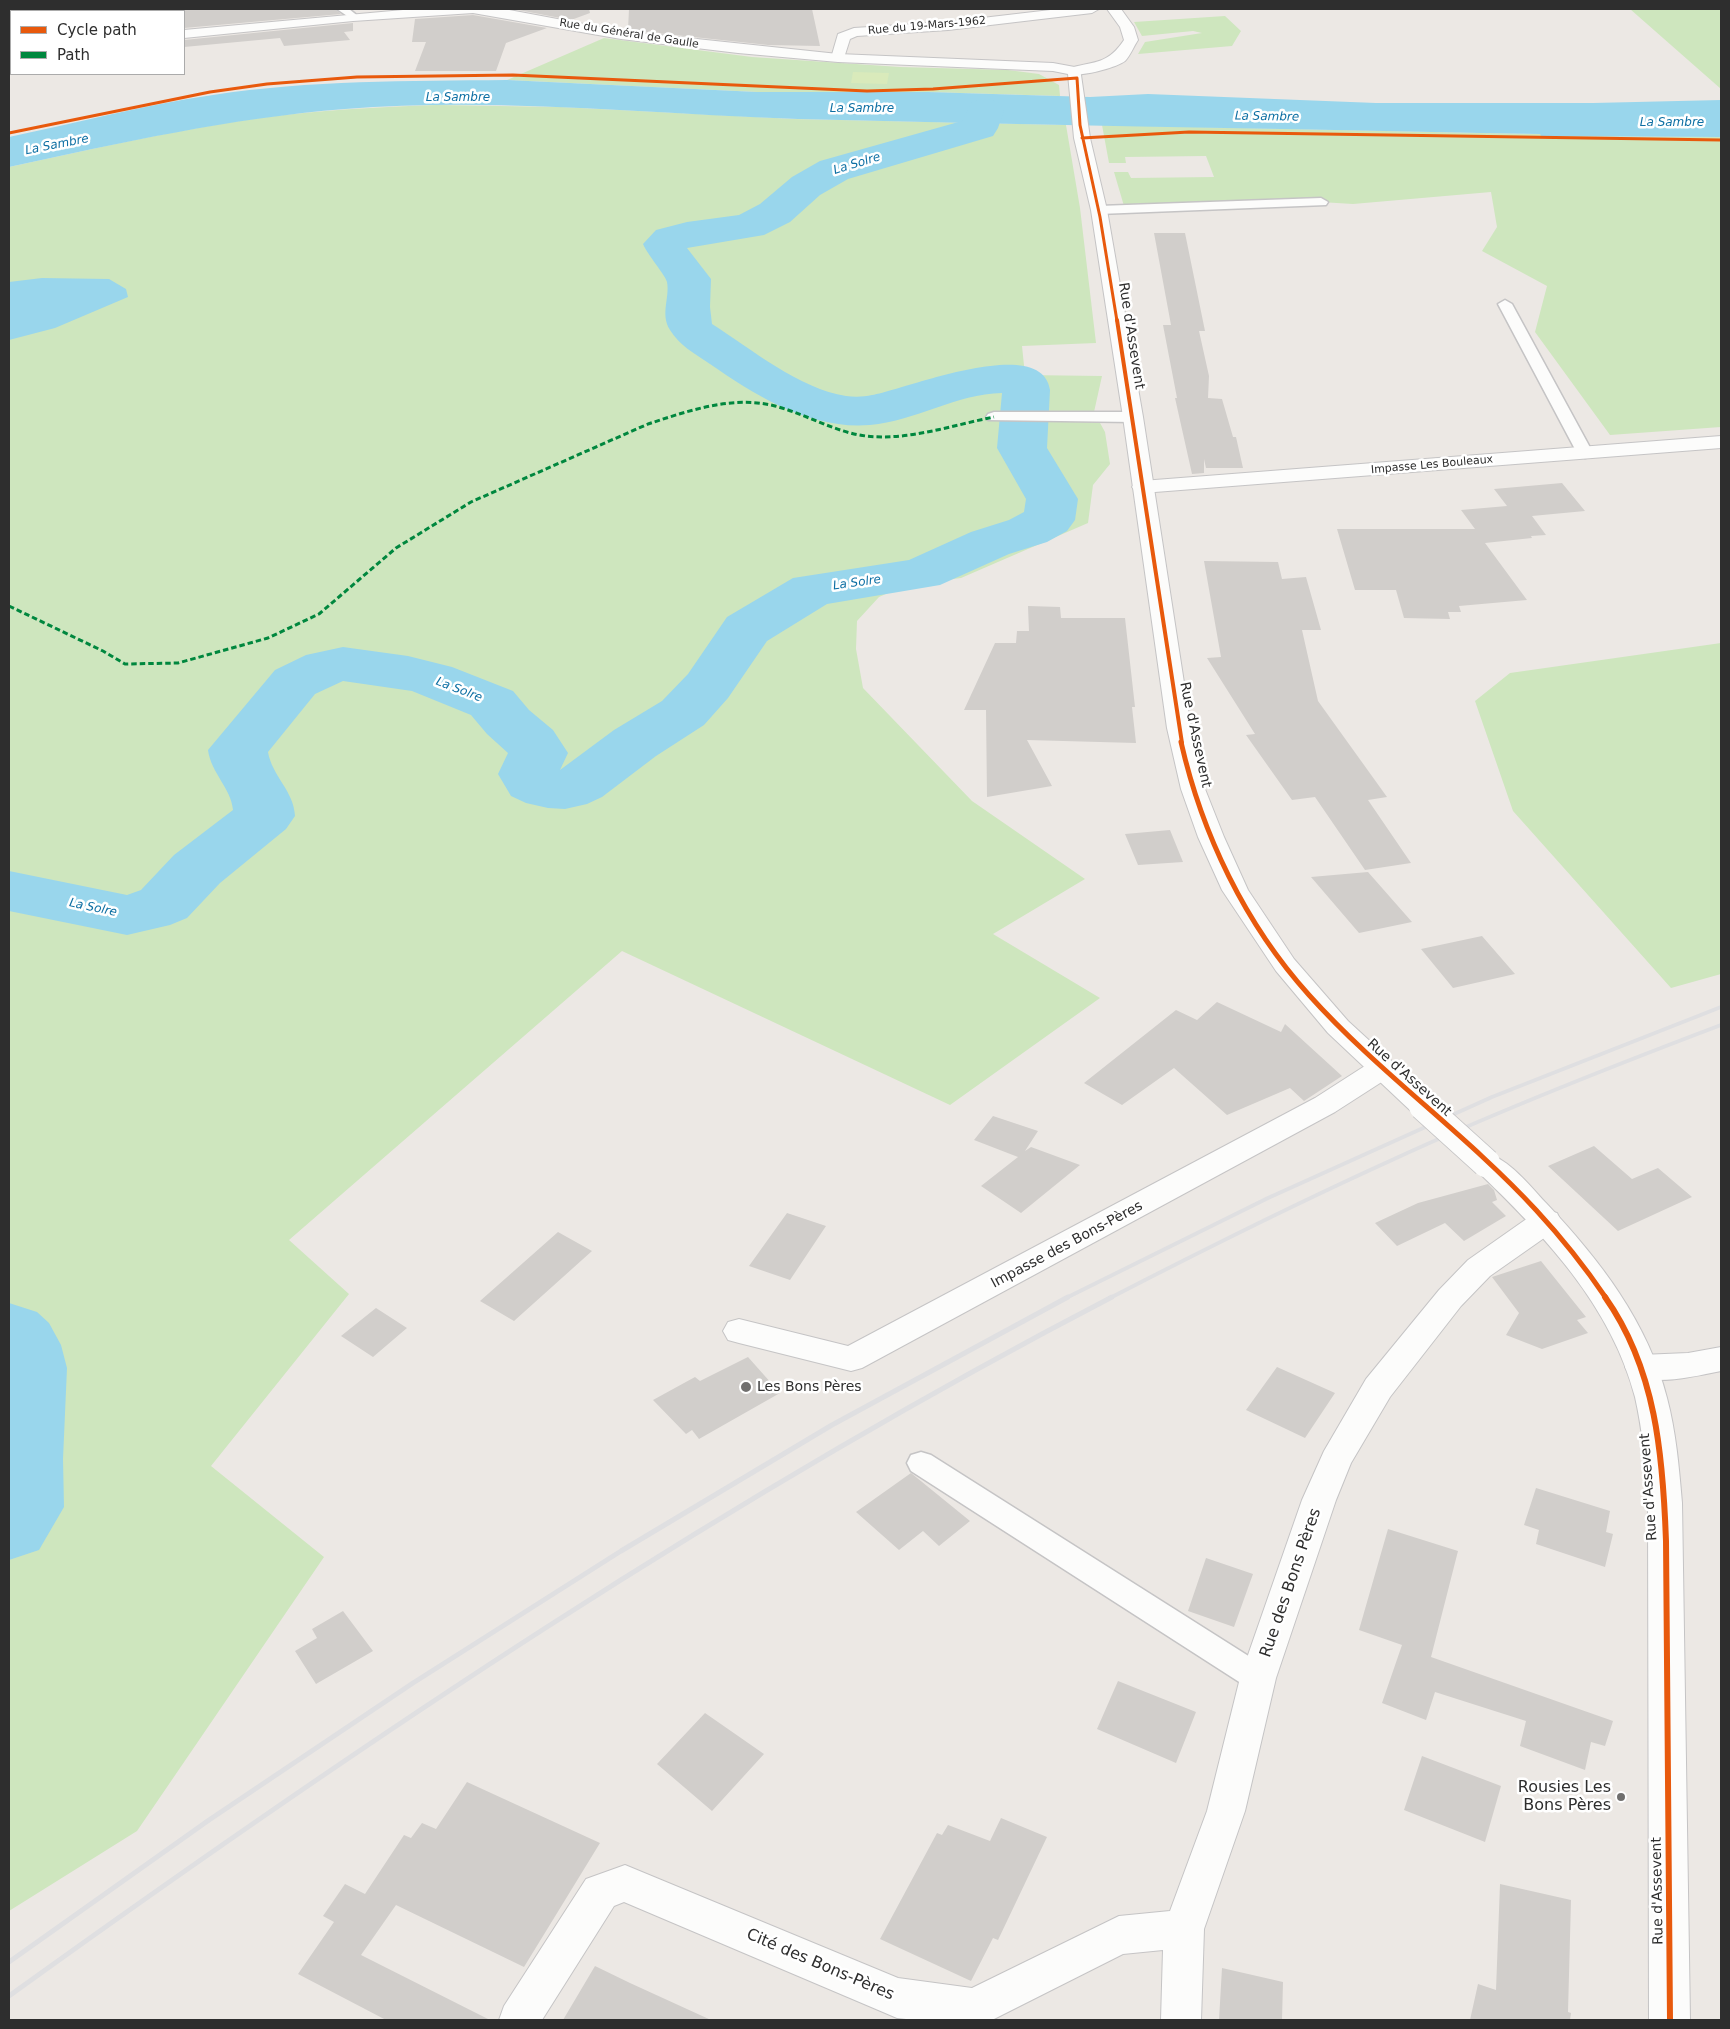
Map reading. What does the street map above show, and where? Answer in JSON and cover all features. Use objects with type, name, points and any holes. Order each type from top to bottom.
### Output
[{"type":"street","name":"Rue du Général de Gaulle","points":[[185,34],[348,13],[443,9],[491,10],[620,35],[738,49],[838,58],[1053,67],[1075,71]]},
{"type":"street","name":"Rue du 19-Mars-1962","points":[[838,58],[844,37],[854,32],[948,26],[1092,9]]},
{"type":"street","points":[[1075,71],[1099,66],[1119,58],[1131,40],[1127,27],[1114,9]]},
{"type":"street","name":"Rue d'Assevent","points":[[1075,71],[1082,138],[1099,210],[1133,417],[1179,728],[1194,788],[1211,837],[1235,890],[1280,958],[1313,1000],[1381,1069],[1486,1163],[1546,1221],[1571,1249],[1602,1293],[1641,1367],[1651,1400],[1660,1446],[1665,1535],[1670,2020]]},
{"type":"street","name":"Impasse Les Bouleaux","points":[[1142,487],[1721,442]]},
{"type":"street","name":"Impasse des Bons-Pères","points":[[739,1330],[851,1359],[1316,1110],[1381,1069]]},
{"type":"street","name":"Rue des Bons Pères","points":[[1181,2020],[1184,1929],[1226,1811],[1258,1678],[1319,1500],[1336,1460],[1369,1402],[1456,1292],[1479,1268],[1546,1221]]},
{"type":"street","points":[[1641,1367],[1688,1365],[1721,1359]]},
{"type":"street","name":"Cité des Bons-Pères","points":[[519,2020],[600,1892],[625,1883],[897,1998],[974,2008],[1119,1935],[1184,1929]]},
{"type":"lane","points":[[1099,210],[1321,202]]},
{"type":"lane","points":[[1505,304],[1585,453]]},
{"type":"lane","points":[[994,417],[1133,417]]},
{"type":"lane","points":[[921,1463],[1258,1678]]},
{"type":"green space","points":[[1630,9],[1721,9],[1721,89]]},
{"type":"green space","points":[[1225,16],[1241,31],[1232,46],[1138,54],[1145,42],[1202,33],[1193,31],[1142,36],[1134,22]]},
{"type":"green space","points":[[604,38],[752,57],[900,67],[1008,70],[1039,74],[1059,85],[1060,96],[928,92],[757,92],[507,80]]},
{"type":"green space","points":[[853,72],[889,73],[887,84],[851,83]]},
{"type":"green space","points":[[437,105],[561,107],[794,119],[1066,125],[1080,208],[1096,343],[1022,346],[1025,375],[1102,376],[1094,412],[1105,432],[1110,464],[1093,485],[1088,523],[961,578],[906,585],[879,597],[857,621],[856,649],[863,688],[972,801],[1085,879],[993,934],[1100,998],[950,1105],[622,951],[289,1240],[349,1294],[211,1466],[324,1557],[137,1831],[9,1911],[9,167],[165,134],[259,118],[348,109]]},
{"type":"green space","points":[[1102,125],[1540,134],[1542,136],[1721,137],[1721,427],[1610,435],[1535,332],[1547,286],[1482,251],[1497,227],[1491,192],[1353,204],[1288,200],[1124,206],[1114,172],[1128,172],[1131,178],[1214,177],[1206,156],[1125,157],[1126,163],[1109,163]]},
{"type":"green space","points":[[1721,643],[1721,974],[1671,988],[1513,811],[1475,701],[1510,673]]},
{"type":"water","name":"La Sambre","points":[[507,80],[757,92],[928,92],[1090,97],[1148,94],[1376,103],[1593,103],[1721,100],[1721,137],[1541,136],[1540,134],[798,119],[572,108],[458,105],[345,109],[260,118],[134,140],[9,167],[9,137],[187,99],[286,86],[396,81]]},
{"type":"water","points":[[42,278],[109,279],[126,289],[128,297],[55,328],[9,340],[9,282]]},
{"type":"building","points":[[335,9],[341,14],[185,28],[184,10]]},
{"type":"building","points":[[513,9],[589,9],[590,13],[571,20]]},
{"type":"building","points":[[629,9],[812,9],[820,46],[768,45],[628,30]]},
{"type":"building","points":[[473,15],[547,28],[506,43],[496,71],[415,71],[426,42],[412,42],[415,19]]},
{"type":"building","points":[[353,23],[353,31],[344,32],[350,40],[284,46],[280,38],[185,47],[185,40]]},
{"type":"building","points":[[1154,233],[1185,233],[1205,331],[1199,331],[1209,376],[1208,398],[1222,399],[1233,437],[1236,437],[1243,468],[1206,468],[1204,459],[1204,473],[1192,474],[1175,398],[1177,398],[1163,325],[1171,325]]},
{"type":"building","points":[[1562,483],[1585,511],[1532,516],[1546,535],[1485,543],[1527,600],[1459,606],[1461,612],[1448,612],[1450,619],[1404,618],[1396,590],[1355,590],[1337,529],[1475,529],[1461,510],[1507,506],[1494,489]]},
{"type":"building","points":[[1204,561],[1278,562],[1282,579],[1306,577],[1321,630],[1302,630],[1318,701],[1387,797],[1368,800],[1411,863],[1365,870],[1315,797],[1292,800],[1246,735],[1255,734],[1207,658],[1221,657]]},
{"type":"building","points":[[1028,606],[1060,607],[1061,618],[1125,618],[1135,707],[1132,707],[1136,743],[1027,740],[1052,786],[987,797],[986,710],[964,710],[995,643],[1016,643],[1017,631],[1029,631]]},
{"type":"building","points":[[1170,830],[1183,862],[1138,865],[1125,834]]},
{"type":"building","points":[[1368,872],[1412,922],[1359,933],[1311,877]]},
{"type":"building","points":[[1482,936],[1515,974],[1453,988],[1421,949]]},
{"type":"building","points":[[1217,1002],[1281,1032],[1285,1024],[1342,1076],[1304,1101],[1290,1088],[1227,1115],[1174,1068],[1122,1105],[1084,1083],[1176,1010],[1197,1020]]},
{"type":"building","points":[[993,1116],[1038,1131],[1025,1151],[1031,1147],[1080,1165],[1021,1213],[981,1186],[1018,1157],[974,1140]]},
{"type":"building","points":[[1594,1146],[1632,1179],[1658,1168],[1692,1197],[1618,1231],[1548,1166]]},
{"type":"building","points":[[1488,1184],[1494,1190],[1497,1200],[1492,1202],[1506,1216],[1464,1241],[1445,1223],[1397,1246],[1375,1223],[1418,1203]]},
{"type":"building","points":[[787,1213],[826,1226],[790,1280],[749,1266]]},
{"type":"building","points":[[558,1232],[592,1251],[514,1321],[480,1301]]},
{"type":"building","points":[[1541,1261],[1586,1317],[1577,1320],[1588,1333],[1542,1349],[1506,1335],[1519,1313],[1492,1277]]},
{"type":"building","points":[[376,1308],[407,1328],[373,1357],[341,1336]]},
{"type":"building","points":[[748,1357],[780,1393],[699,1439],[692,1430],[686,1434],[653,1400],[695,1377],[700,1381]]},
{"type":"building","points":[[1277,1367],[1335,1393],[1305,1438],[1246,1410]]},
{"type":"building","points":[[911,1473],[970,1521],[939,1546],[923,1531],[899,1550],[856,1512]]},
{"type":"building","points":[[1536,1488],[1610,1511],[1606,1532],[1613,1534],[1605,1567],[1536,1544],[1539,1530],[1524,1525]]},
{"type":"building","points":[[1388,1529],[1458,1551],[1431,1657],[1613,1721],[1605,1746],[1591,1742],[1585,1770],[1520,1746],[1526,1721],[1435,1692],[1426,1720],[1382,1703],[1402,1645],[1359,1630]]},
{"type":"building","points":[[1206,1558],[1253,1574],[1234,1627],[1188,1611]]},
{"type":"building","points":[[343,1611],[373,1651],[316,1684],[295,1651],[317,1638],[312,1629]]},
{"type":"building","points":[[1118,1681],[1196,1712],[1176,1763],[1097,1729]]},
{"type":"building","points":[[705,1713],[764,1754],[712,1811],[657,1764]]},
{"type":"building","points":[[1422,1756],[1501,1786],[1485,1842],[1404,1810]]},
{"type":"building","points":[[467,1782],[600,1843],[524,1967],[396,1905],[361,1955],[490,2020],[386,2020],[298,1974],[334,1922],[323,1916],[345,1884],[365,1894],[404,1835],[411,1838],[422,1823],[436,1829]]},
{"type":"building","points":[[1001,1818],[1047,1837],[998,1940],[993,1938],[971,1981],[880,1939],[937,1833],[942,1835],[948,1825],[990,1841]]},
{"type":"building","points":[[1500,1884],[1571,1900],[1568,2012],[1571,2013],[1570,2020],[1470,2020],[1478,1984],[1496,1990]]},
{"type":"building","points":[[595,1966],[630,1983],[711,2020],[563,2020]]},
{"type":"building","points":[[1222,1968],[1283,1982],[1282,2020],[1219,2020]]},
{"type":"waterway","name":"La Solre","points":[[9,891],[127,915],[147,911],[164,904],[197,869],[264,816],[264,807],[261,799],[242,767],[238,750],[295,682],[326,667],[343,664],[408,673],[432,679],[492,703],[508,722],[532,743],[538,753],[528,774],[533,783],[548,790],[565,791],[580,784],[635,743],[683,713],[708,686],[747,629],[812,590],[921,574],[990,543],[1028,531],[1049,520],[1052,499],[1022,448],[1025,382],[1014,378],[997,379],[951,388],[871,410],[848,411],[825,406],[801,397],[755,373],[694,332],[689,320],[687,307],[689,279],[669,255],[664,244],[671,239],[687,235],[749,226],[775,213],[806,186],[834,170],[979,128],[985,110]]},
{"type":"waterway","name":"La Solre","points":[[9,1333],[21,1345],[27,1368],[21,1459],[21,1507],[9,1525]]},
{"type":"railway","points":[[1068,1297],[1268,1198],[1492,1097],[1721,1007]]},
{"type":"railway","points":[[1110,1298],[1356,1176],[1555,1090],[1721,1025]]},
{"type":"railway","points":[[9,1962],[209,1820],[413,1683],[621,1551],[832,1425],[1068,1297]]},
{"type":"railway","points":[[9,1996],[276,1807],[548,1626],[686,1539],[826,1455],[968,1374],[1112,1297]]},
{"type":"marked path","points":[[9,606],[103,651],[125,664],[178,663],[268,638],[319,614],[396,548],[471,502],[648,424],[679,414],[727,403],[759,403],[775,406],[843,431],[879,437],[929,431],[994,417]]},
{"type":"cycle path","points":[[9,133],[210,92],[267,84],[357,77],[513,75],[867,91],[933,89],[1077,78],[1080,125],[1100,217],[1117,319],[1177,717],[1194,791],[1215,846],[1227,873],[1256,924],[1289,971],[1308,994],[1350,1039],[1490,1165],[1535,1209],[1577,1256],[1612,1307],[1640,1363],[1650,1395],[1657,1430],[1665,1503],[1670,2020]]},
{"type":"cycle path","points":[[1082,138],[1189,132],[1721,140]]},
{"type":"place","name":"Les Bons Pères","points":[[746,1387]]},
{"type":"place","name":"Rousies Les Bons Pères","points":[[1621,1797]]}]
